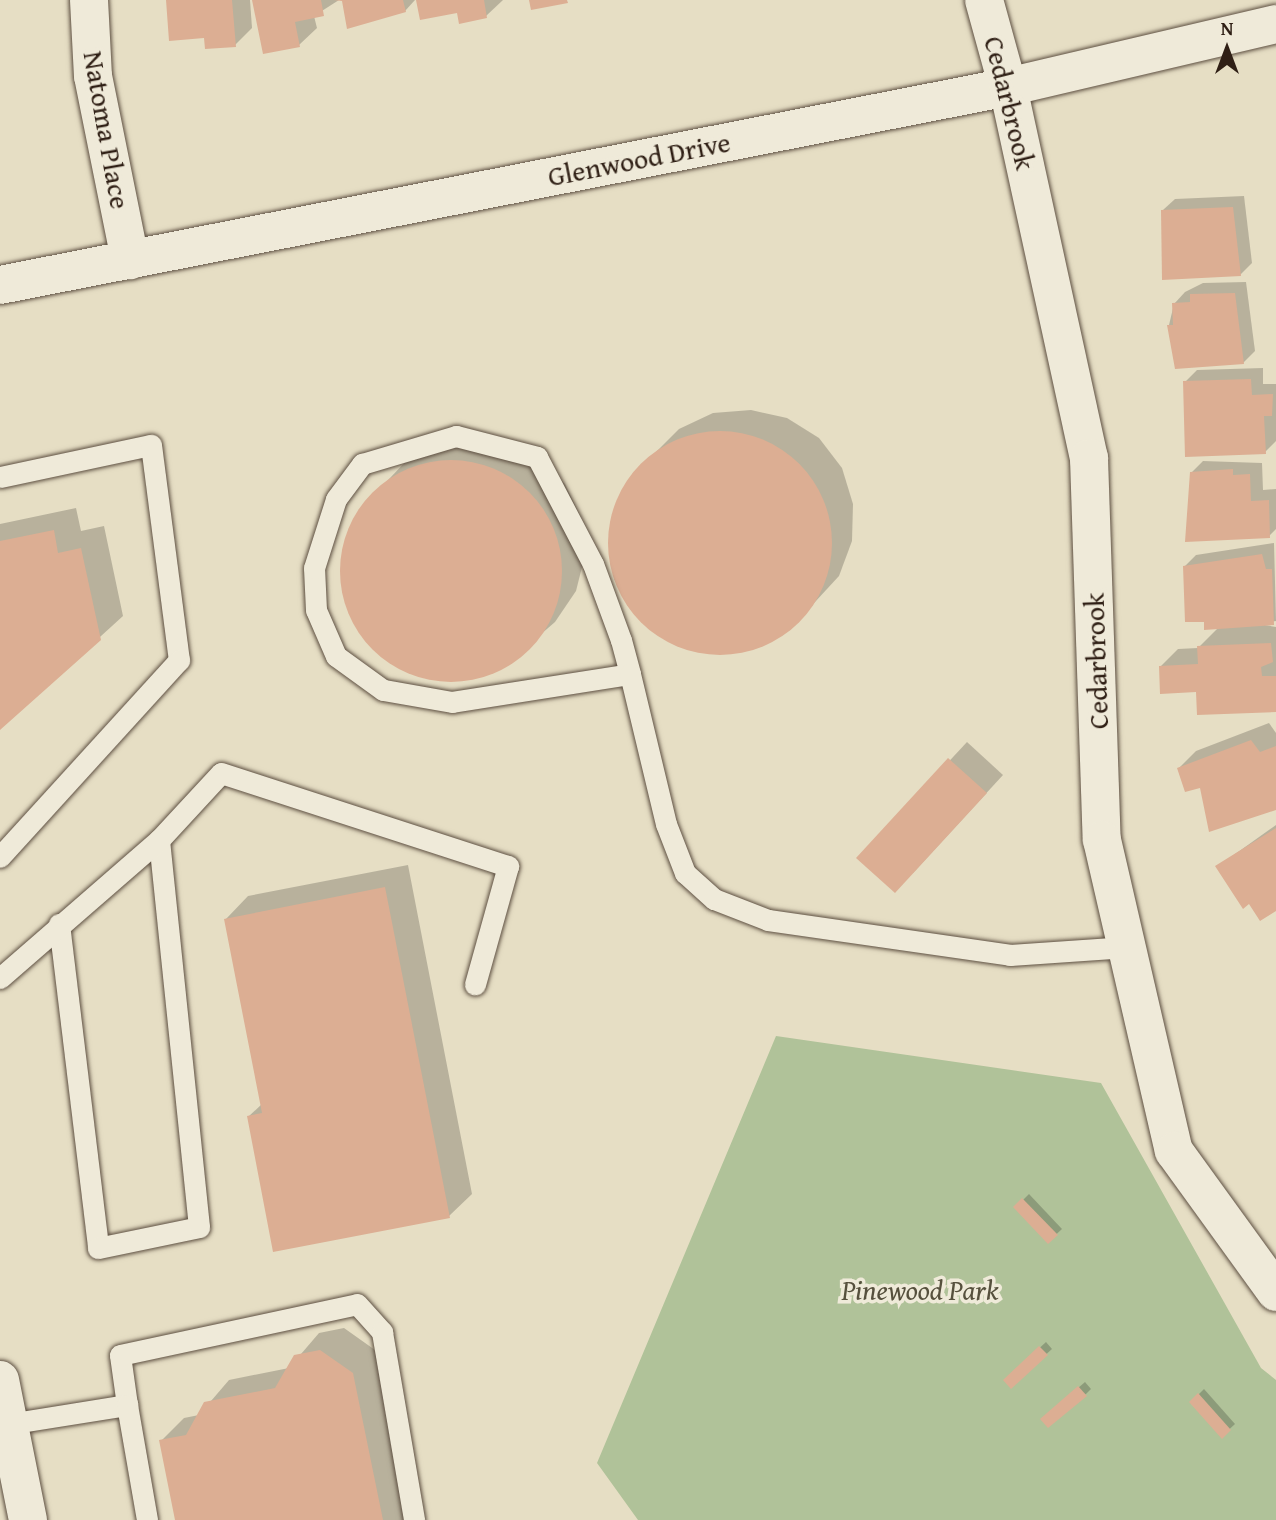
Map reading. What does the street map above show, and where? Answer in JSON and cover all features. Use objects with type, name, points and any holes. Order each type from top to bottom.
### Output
[{"type":"street","name":"Natoma Place","points":[[89,0],[93,76],[130,260]]},
{"type":"street","name":"Cedarbrook","points":[[984,0],[1008,87],[1089,458],[1102,840],[1174,1151],[1276,1292]]},
{"type":"street","name":"Glenwood Drive","points":[[0,285],[1008,87],[1276,24]]},
{"type":"street","points":[[0,1380],[28,1520]]},
{"type":"lane","points":[[630,674],[452,702],[383,690],[336,656],[316,610],[314,568],[336,499],[362,464],[456,436],[537,457],[593,564],[630,674],[666,824],[685,873],[714,899],[768,920],[1010,955],[1127,947]]},
{"type":"lane","points":[[0,477],[151,445],[179,660],[0,857]]},
{"type":"lane","points":[[0,978],[59,924],[159,840],[221,773],[508,866],[475,984]]},
{"type":"lane","points":[[59,924],[98,1248],[199,1227],[159,840]]},
{"type":"lane","points":[[147,1520],[120,1355],[357,1304],[382,1332],[414,1520]]},
{"type":"lane","points":[[8,1424],[127,1405]]},
{"type":"green space","name":"Pinewood Park","points":[[776,1036],[1101,1083],[1261,1368],[1276,1380],[1276,1520],[638,1520],[597,1463]]},
{"type":"building","points":[[166,0],[232,0],[236,47],[205,49],[204,38],[169,41]]},
{"type":"building","points":[[252,0],[321,0],[324,16],[295,22],[300,47],[263,54]]},
{"type":"building","points":[[334,0],[403,0],[406,12],[347,29],[342,1]]},
{"type":"building","points":[[416,0],[484,0],[487,18],[459,24],[457,13],[420,20]]},
{"type":"building","points":[[529,0],[567,0],[568,3],[531,10]]},
{"type":"building","points":[[1233,207],[1241,276],[1162,280],[1161,210]]},
{"type":"building","points":[[1235,293],[1244,364],[1175,369],[1167,325],[1173,325],[1172,303],[1190,302],[1190,294]]},
{"type":"building","points":[[1251,379],[1252,395],[1273,394],[1272,416],[1264,416],[1266,454],[1185,457],[1183,381]]},
{"type":"building","points":[[720,431],[763,440],[782,450],[799,464],[813,481],[823,500],[832,543],[823,586],[813,605],[799,622],[782,636],[763,646],[720,655],[677,646],[658,636],[641,622],[627,605],[617,586],[608,543],[617,500],[627,481],[641,464],[658,450],[677,440]]},
{"type":"building","points":[[451,460],[483,465],[503,473],[529,493],[549,519],[557,539],[562,571],[557,603],[549,623],[529,649],[503,669],[483,677],[451,682],[419,677],[399,669],[373,649],[353,623],[345,603],[340,571],[345,539],[353,519],[373,493],[399,473],[419,465]]},
{"type":"building","points":[[1233,469],[1233,475],[1250,474],[1251,501],[1269,500],[1270,538],[1185,542],[1190,472]]},
{"type":"building","points":[[54,530],[58,553],[81,548],[101,640],[0,730],[0,541]]},
{"type":"building","points":[[1262,554],[1266,569],[1272,569],[1274,625],[1204,630],[1204,622],[1185,622],[1183,566]]},
{"type":"building","points":[[1271,643],[1273,662],[1261,667],[1262,676],[1276,676],[1276,712],[1197,715],[1196,692],[1160,694],[1159,666],[1198,664],[1197,646]]},
{"type":"building","points":[[1251,740],[1260,752],[1276,746],[1276,810],[1209,832],[1200,788],[1185,792],[1177,768]]},
{"type":"building","points":[[948,758],[987,793],[895,893],[856,858]]},
{"type":"building","points":[[1276,828],[1276,911],[1260,921],[1249,904],[1243,909],[1215,866]]},
{"type":"building","points":[[385,887],[450,1218],[273,1252],[247,1116],[262,1113],[224,919]]},
{"type":"building","points":[[1022,1198],[1058,1235],[1048,1244],[1013,1207]]},
{"type":"building","points":[[1039,1346],[1048,1355],[1011,1389],[1003,1380]]},
{"type":"building","points":[[320,1350],[353,1373],[383,1520],[175,1520],[159,1440],[186,1435],[204,1402],[275,1388],[294,1355]]},
{"type":"building","points":[[1078,1386],[1087,1396],[1048,1428],[1040,1419]]},
{"type":"building","points":[[1198,1393],[1231,1430],[1222,1439],[1189,1402]]}]
